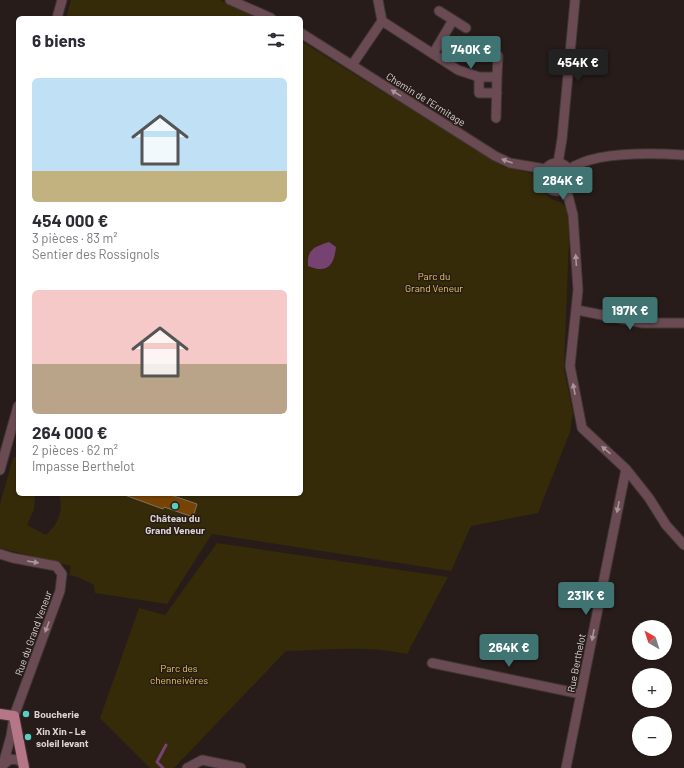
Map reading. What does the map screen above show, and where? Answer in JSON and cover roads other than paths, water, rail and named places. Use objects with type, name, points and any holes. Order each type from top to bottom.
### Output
[{"type":"main road","points":[[0,714],[14,716],[24,766]]},
{"type":"street","points":[[58,16],[62,0]]},
{"type":"street","points":[[230,0],[266,16]]},
{"type":"street","points":[[352,66],[382,21],[378,0]]},
{"type":"street","points":[[558,163],[562,139],[575,0]]},
{"type":"street","points":[[439,11],[466,28]]},
{"type":"street","points":[[432,54],[453,20]]},
{"type":"street","points":[[382,21],[458,70],[478,78],[497,77]]},
{"type":"street","name":"Chemin de l'Ermitage","points":[[303,34],[495,156],[510,163],[545,169]]},
{"type":"street","points":[[496,118],[498,56]]},
{"type":"street","points":[[478,78],[479,93],[497,93]]},
{"type":"street","points":[[570,169],[587,161],[607,157],[652,153],[684,155]]},
{"type":"street","points":[[566,188],[555,191],[546,186],[542,176],[548,165],[558,163],[570,169]]},
{"type":"street","points":[[570,169],[571,178],[566,188],[573,215],[578,290],[578,310],[570,366],[582,428],[626,469],[649,498],[666,525],[684,545]]},
{"type":"street","points":[[578,310],[643,323],[684,323]]},
{"type":"street","points":[[0,470],[16,413]]},
{"type":"street","name":"Rue Berthelot","points":[[566,768],[626,469]]},
{"type":"street","name":"Rue du Grand Veneur","points":[[0,554],[56,566],[62,574],[60,591],[14,716],[11,736],[3,767]]},
{"type":"street","points":[[432,663],[581,694]]},
{"type":"street","points":[[3,767],[10,759],[18,760],[24,766]]},
{"type":"street","points":[[187,768],[202,760],[241,768]]},
{"type":"waterway","points":[[163,768],[157,762],[166,745]]},
{"type":"place","name":"Château du Grand Veneur","points":[[175,506]]},
{"type":"place","name":"Boucherie","points":[[26,714]]},
{"type":"place","name":"Xin Xin - Le soleil levant","points":[[28,737]]},
{"type":"park label","name":"Parc du Grand Veneur","points":[[434,282]]},
{"type":"park label","name":"Parc des chenneivères","points":[[179,674]]}]
